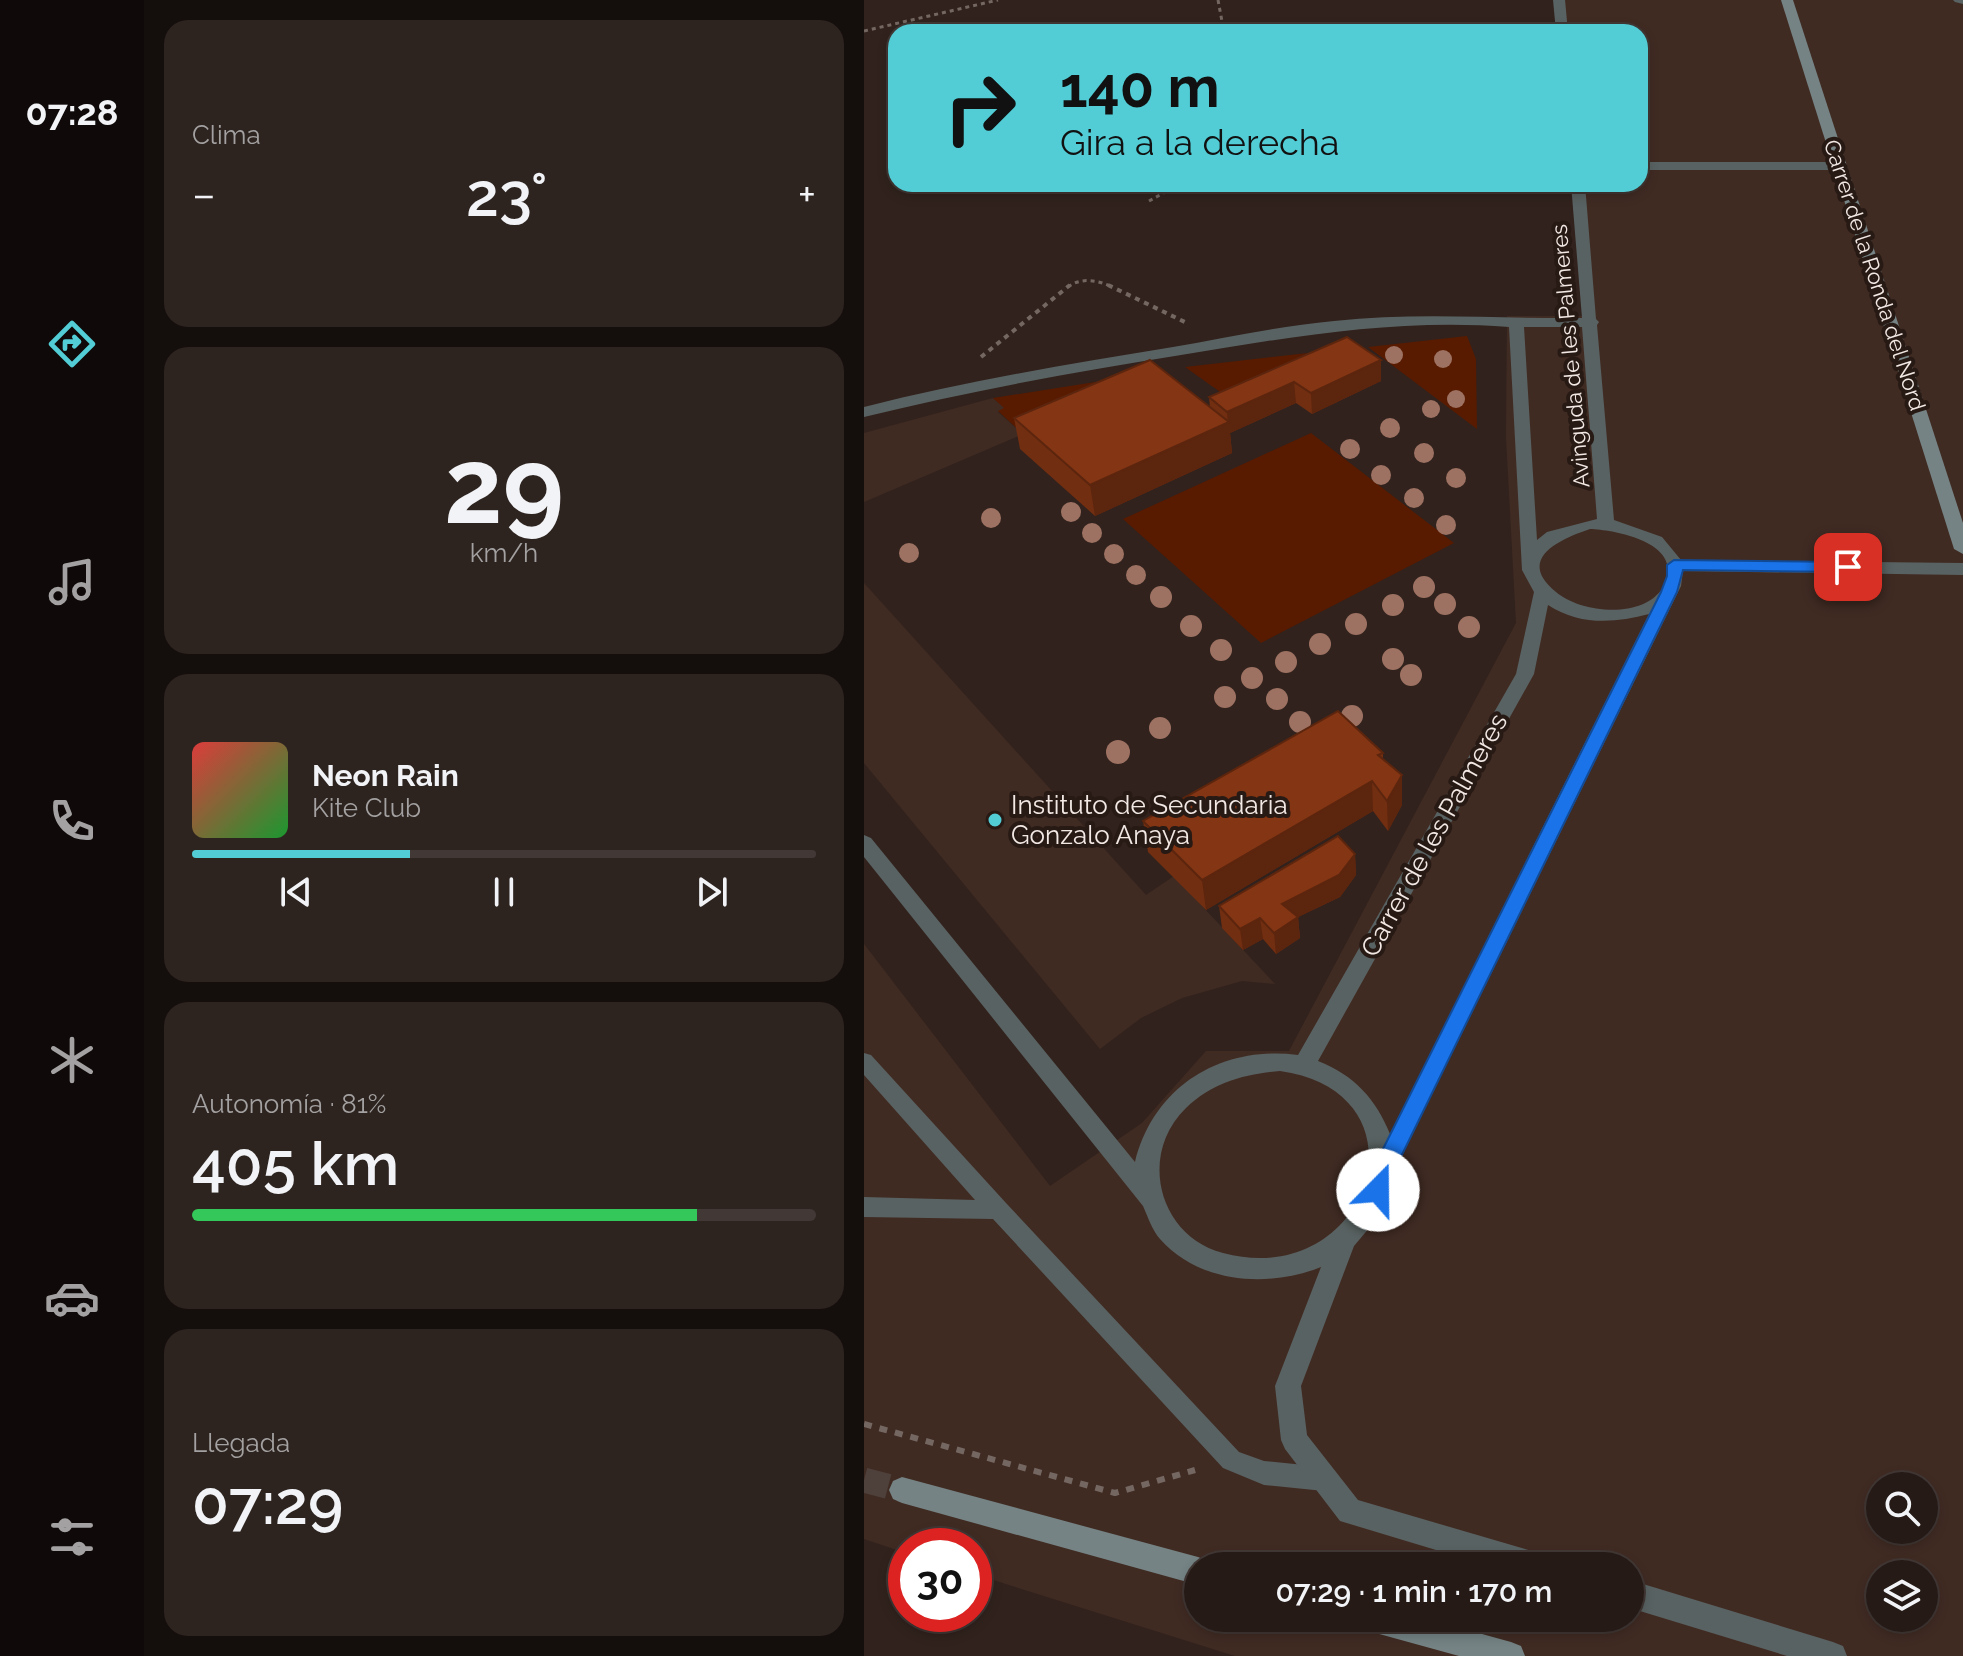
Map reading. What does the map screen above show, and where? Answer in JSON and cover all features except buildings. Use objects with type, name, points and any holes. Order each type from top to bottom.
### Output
[{"type":"street","points":[[1559,0],[1561,24]]},
{"type":"street","name":"Carrer de la Ronda del Nord","points":[[1787,0],[1963,549]]},
{"type":"street","name":"Avinguda de les Palmeres","points":[[1579,192],[1592,322],[1606,524]]},
{"type":"street","points":[[864,412],[937,393],[1224,341],[1334,325],[1465,319],[1516,323],[1592,322]]},
{"type":"street","name":"Avinguda de les Palmeres","points":[[1516,323],[1530,564]]},
{"type":"street","points":[[864,843],[1151,1199],[1169,1231],[1199,1256],[1240,1269],[1283,1268],[1324,1254],[1343,1242],[1370,1212],[1385,1168],[1669,592],[1675,576],[1674,565],[1665,549],[1630,528],[1606,524],[1565,528],[1547,537],[1535,548],[1530,564],[1532,580],[1542,593],[1572,611],[1597,617],[1634,614],[1655,605],[1669,592]]},
{"type":"street","points":[[1674,565],[1963,569]]},
{"type":"street","name":"Carrer de les Palmeres","points":[[1303,1067],[1525,674],[1542,593]]},
{"type":"street","points":[[1151,1199],[1147,1163],[1157,1129],[1180,1098],[1212,1076],[1243,1065],[1282,1062],[1320,1071],[1363,1102],[1381,1132],[1385,1168]]},
{"type":"street","points":[[1343,1242],[1288,1386],[1294,1440],[1350,1511],[1488,1552]]},
{"type":"street","points":[[902,1490],[1184,1567]]},
{"type":"street","points":[[1644,1598],[1833,1656]]},
{"type":"street","points":[[1423,1632],[1511,1656]]},
{"type":"lane","points":[[1648,166],[1840,166]]},
{"type":"lane","points":[[864,1061],[1231,1460],[1264,1473],[1324,1479]]},
{"type":"lane","points":[[864,1207],[998,1210]]},
{"type":"path","points":[[894,24],[998,0]]},
{"type":"path","points":[[1218,0],[1222,24]]},
{"type":"path","points":[[864,31],[888,25]]},
{"type":"path","points":[[1149,201],[1165,192]]},
{"type":"path","points":[[937,393],[1073,283],[1097,280],[1224,341]]},
{"type":"path","points":[[864,1424],[1115,1493],[1231,1460]]},
{"type":"shaded area","points":[[1554,0],[1963,0],[1963,1656],[1235,1656],[992,1580],[992,1528],[888,1528],[888,1547],[864,1539],[864,944],[1050,1186],[1142,1123],[1206,1051],[1289,1051],[1516,623],[1506,437],[1507,316],[1588,316],[1575,192],[1648,192],[1648,24],[1556,24]]},
{"type":"shaded area","points":[[1467,336],[1476,359],[1477,429],[1368,347]]},
{"type":"shaded area","points":[[1308,353],[1223,394],[1185,367]]},
{"type":"shaded area","points":[[1159,372],[1023,434],[998,411],[1004,408],[993,398]]},
{"type":"shaded area","points":[[993,398],[1005,408],[998,412],[1023,434],[864,502],[864,433]]},
{"type":"shaded area","points":[[1311,433],[1454,543],[1261,643],[1123,519]]},
{"type":"shaded area","name":"Instituto de Secundaria Gonzalo Anaya","points":[[864,583],[1146,895],[1174,876],[1275,984],[1242,981],[1182,998],[1141,1018],[1100,1049],[864,763]]},
{"type":"tunnel","points":[[864,1480],[902,1490]]},
{"type":"place","name":"Instituto de Secundaria Gonzalo Anaya","points":[[995,820]]},
{"type":"route","points":[[1378,1190],[1385,1168],[1669,592],[1675,576],[1674,565],[1848,567]]}]
